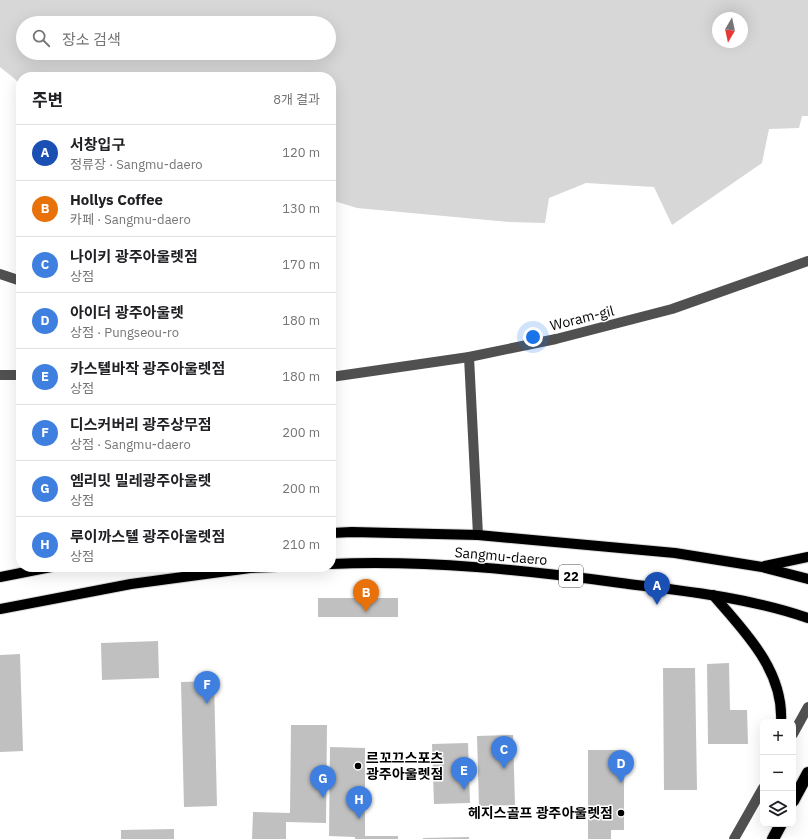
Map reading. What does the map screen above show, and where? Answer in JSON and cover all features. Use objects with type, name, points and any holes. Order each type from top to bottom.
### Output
[{"type":"highway","points":[[796,795],[808,773]]},
{"type":"highway","points":[[773,839],[779,827]]},
{"type":"main road","name":"Sangmu-daero","points":[[336,533],[478,534],[675,553],[762,566],[808,579]]},
{"type":"main road","points":[[762,566],[808,557]]},
{"type":"main road","name":"Sangmu-daero","points":[[336,564],[363,563],[480,567],[557,574],[713,595],[780,608],[808,618]]},
{"type":"main road","points":[[0,577],[26,572]]},
{"type":"main road","points":[[0,609],[131,584],[220,572]]},
{"type":"main road","points":[[713,595],[755,644],[776,681],[781,719]]},
{"type":"street","name":"Woram-gil","points":[[336,376],[469,357],[620,324],[710,296],[808,261]]},
{"type":"street","points":[[0,274],[16,279]]},
{"type":"street","points":[[469,357],[478,534]]},
{"type":"street","points":[[0,375],[16,375]]},
{"type":"street","points":[[796,729],[808,707]]},
{"type":"street","points":[[796,730],[808,719]]},
{"type":"street","points":[[734,839],[761,791]]},
{"type":"shaded area","points":[[0,0],[808,0],[808,116],[802,116],[799,128],[769,129],[762,163],[672,225],[654,187],[586,183],[549,198],[545,223],[509,222],[357,208],[336,202],[336,72],[16,72],[16,80],[0,67]]},
{"type":"building","points":[[318,598],[398,598],[398,617],[318,617]]},
{"type":"building","points":[[158,641],[159,678],[102,680],[101,643]]},
{"type":"building","points":[[20,654],[23,751],[0,752],[0,655]]},
{"type":"building","points":[[729,663],[730,710],[747,710],[748,744],[708,744],[707,664]]},
{"type":"building","points":[[663,668],[695,668],[697,790],[664,790]]},
{"type":"building","points":[[214,681],[217,806],[184,807],[181,682]]},
{"type":"building","points":[[291,725],[327,725],[326,823],[286,822],[286,839],[252,839],[253,812],[290,813]]},
{"type":"building","points":[[513,735],[515,805],[479,806],[477,736]]},
{"type":"building","points":[[468,743],[470,803],[434,804],[432,744]]},
{"type":"building","points":[[330,747],[365,748],[365,836],[398,836],[398,839],[355,839],[355,837],[329,836]]},
{"type":"building","points":[[588,750],[624,750],[624,830],[611,830],[611,839],[588,839]]},
{"type":"building","points":[[174,829],[174,839],[121,839],[121,830]]},
{"type":"building","points":[[469,837],[469,839],[423,839],[423,838]]},
{"type":"place","name":"서창입구","points":[[657,605]]},
{"type":"place","name":"Hollys Coffee","points":[[366,612]]},
{"type":"place","name":"디스커버리 광주상무점","points":[[207,704]]},
{"type":"place","name":"르꼬끄스포츠 광주아울렛점","points":[[358,766]]},
{"type":"place","name":"나이키 광주아울렛점","points":[[504,769]]},
{"type":"place","name":"아이더 광주아울렛","points":[[621,783]]},
{"type":"place","name":"카스텔바작 광주아울렛점","points":[[464,790]]},
{"type":"place","name":"엠리밋 밀레광주아울렛","points":[[323,798]]},
{"type":"place","name":"헤지스골프 광주아울렛점","points":[[621,813]]},
{"type":"place","name":"루이까스텔 광주아울렛점","points":[[359,819]]}]
